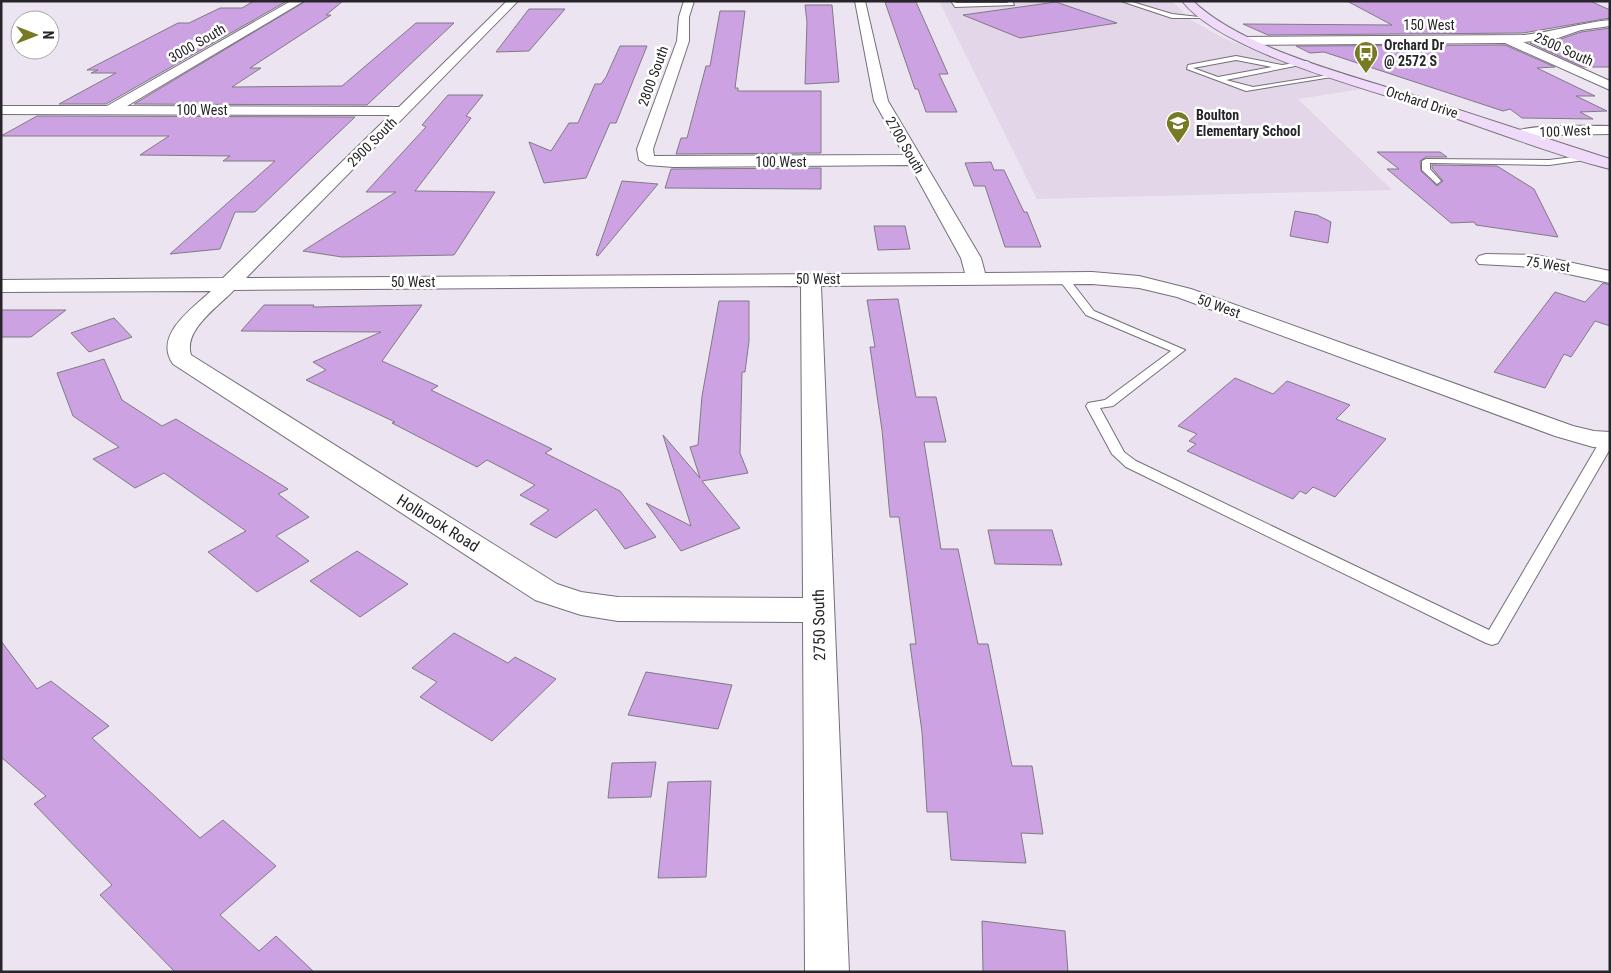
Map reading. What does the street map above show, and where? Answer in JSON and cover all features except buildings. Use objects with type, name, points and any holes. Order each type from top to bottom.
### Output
[{"type":"main road","name":"Orchard Drive","points":[[1187,1],[1205,18],[1246,41],[1610,164]]},
{"type":"street","name":"3000 South","points":[[110,110],[299,1]]},
{"type":"street","name":"2900 South","points":[[230,284],[513,1]]},
{"type":"street","name":"2800 South","points":[[648,160],[644,149],[683,41],[684,17],[690,1]]},
{"type":"street","name":"2700 South","points":[[860,1],[881,101],[971,258],[977,278]]},
{"type":"street","name":"150 West","points":[[1246,41],[1506,40],[1547,37],[1579,27],[1610,23]]},
{"type":"street","name":"2500 South","points":[[1506,40],[1610,86]]},
{"type":"street","name":"100 West","points":[[1,110],[404,111]]},
{"type":"street","name":"100 West","points":[[1520,134],[1547,131],[1610,130]]},
{"type":"street","name":"100 West","points":[[648,160],[674,162],[914,160]]},
{"type":"street","name":"75 West","points":[[1486,260],[1544,262],[1610,277]]},
{"type":"street","name":"50 West","points":[[1,286],[977,278],[1123,280],[1169,289],[1564,431],[1608,440]]},
{"type":"street","name":"2750 South","points":[[811,279],[827,972]]},
{"type":"street","name":"Holbrook Road","points":[[230,284],[182,332],[177,347],[180,359],[546,592],[580,604],[618,609],[819,610]]},
{"type":"lane","points":[[953,1],[955,5],[1011,5],[1009,1]]},
{"type":"lane","points":[[1123,1],[1176,17],[1205,18]]},
{"type":"lane","points":[[1282,67],[1236,58],[1190,66],[1190,69],[1253,89],[1340,74]]},
{"type":"lane","points":[[1218,79],[1307,63]]},
{"type":"lane","points":[[1437,181],[1426,170],[1426,161],[1469,160],[1560,163],[1589,157]]},
{"type":"lane","points":[[1062,278],[1090,313],[1180,350],[1109,403],[1092,406],[1119,454],[1131,464],[1492,639],[1608,440]]},
{"type":"shaded area","name":"Boulton Elementary School","points":[[939,1],[1172,1],[1191,20],[1219,36],[1272,58],[1362,89],[1298,99],[1392,190],[1037,199]]},
{"type":"place","name":"Orchard Dr @ 2572 S","points":[[1366,74]]},
{"type":"place","name":"Boulton Elementary School","points":[[1178,144]]}]
